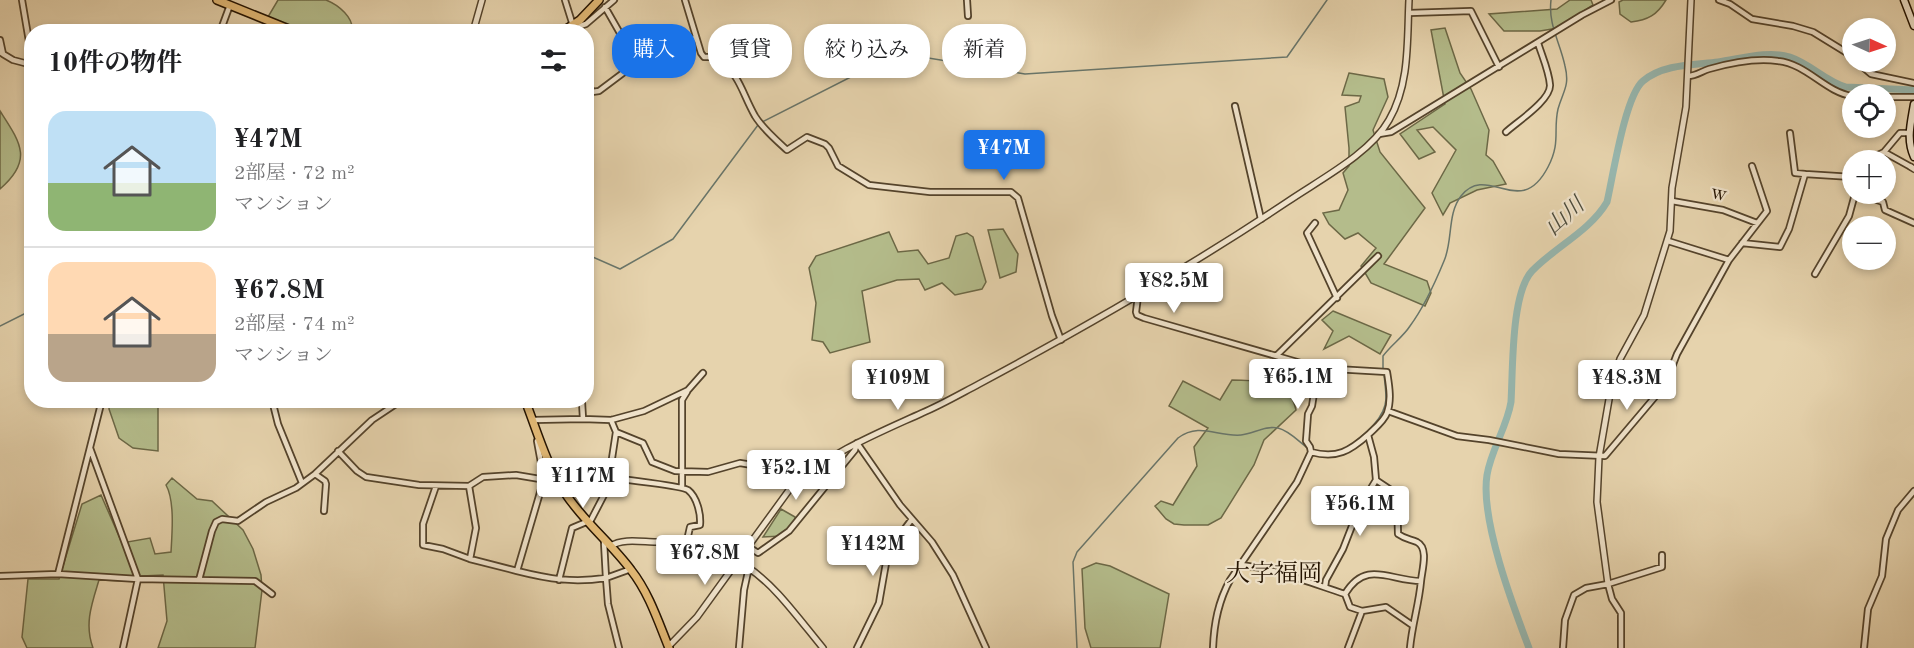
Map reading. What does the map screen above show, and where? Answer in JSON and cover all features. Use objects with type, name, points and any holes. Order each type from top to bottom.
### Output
[{"type":"main road","points":[[217,0],[276,24]]},
{"type":"main road","points":[[578,24],[599,0]]},
{"type":"main road","points":[[1904,0],[1914,26]]},
{"type":"main road","points":[[1914,104],[1909,133],[1910,147],[1914,157]]},
{"type":"main road","points":[[528,408],[558,482],[588,522],[631,569],[648,595],[668,648]]},
{"type":"street","points":[[22,0],[26,24]]},
{"type":"street","points":[[475,24],[482,0]]},
{"type":"street","points":[[565,0],[573,24]]},
{"type":"street","points":[[586,24],[614,0]]},
{"type":"street","points":[[686,0],[692,24]]},
{"type":"street","points":[[967,0],[968,16]]},
{"type":"street","points":[[668,648],[697,616],[792,486],[827,459],[932,408],[1061,340],[1138,296],[1262,219],[1350,159],[1379,134],[1389,119],[1403,81],[1407,59],[1409,0]]},
{"type":"street","points":[[1379,134],[1391,132],[1582,15],[1611,0]]},
{"type":"street","points":[[1621,648],[1621,613],[1612,599],[1608,584],[1597,502],[1599,457],[1612,382],[1620,359],[1644,315],[1668,241],[1686,107],[1691,0]]},
{"type":"street","points":[[1719,0],[1730,4],[1752,19],[1793,26],[1812,32],[1842,50]]},
{"type":"street","points":[[223,24],[230,5]]},
{"type":"street","points":[[604,7],[614,24]]},
{"type":"street","points":[[1409,13],[1472,11],[1499,66]]},
{"type":"street","points":[[0,40],[2,53],[13,60],[24,63]]},
{"type":"street","points":[[696,40],[704,57],[718,57],[736,75],[760,124],[787,150],[807,137],[820,141],[829,148],[838,166],[869,185],[930,192],[1011,192],[1014,194],[1018,198],[1061,340]]},
{"type":"street","points":[[1506,132],[1544,100],[1550,91],[1550,83],[1538,43]]},
{"type":"street","points":[[1688,76],[1708,69],[1746,62],[1779,61],[1806,70],[1842,94]]},
{"type":"street","points":[[1868,72],[1914,82]]},
{"type":"street","points":[[594,92],[599,91],[616,78]]},
{"type":"street","points":[[1896,97],[1914,97]]},
{"type":"street","points":[[1235,106],[1262,219]]},
{"type":"street","points":[[1790,133],[1795,173],[1842,176]]},
{"type":"street","points":[[1886,150],[1900,133],[1909,133]]},
{"type":"street","points":[[1896,158],[1913,168]]},
{"type":"street","points":[[1388,411],[1457,436],[1546,452],[1605,456],[1665,385],[1677,354],[1729,260],[1767,211],[1752,166]]},
{"type":"street","points":[[1742,243],[1780,246],[1789,229],[1805,174]]},
{"type":"street","name":"w","points":[[1672,201],[1723,210],[1757,223]]},
{"type":"street","points":[[1815,274],[1849,216],[1853,204]]},
{"type":"street","points":[[1884,204],[1885,210],[1914,223]]},
{"type":"street","points":[[1315,223],[1306,233],[1337,298]]},
{"type":"street","points":[[1668,241],[1729,260]]},
{"type":"street","points":[[1276,356],[1378,256]]},
{"type":"street","points":[[1138,296],[1137,315],[1318,368],[1387,372],[1390,398],[1388,411],[1368,435],[1352,448],[1340,453],[1323,455],[1311,452]]},
{"type":"street","points":[[1213,648],[1213,633],[1221,597],[1230,580],[1297,482],[1311,452],[1306,441],[1308,414],[1312,406],[1318,368]]},
{"type":"street","points":[[682,487],[682,400],[703,373]]},
{"type":"street","points":[[533,420],[611,420],[644,411],[688,390]]},
{"type":"street","points":[[57,574],[100,408]]},
{"type":"street","points":[[274,408],[278,424],[302,483]]},
{"type":"street","points":[[199,580],[215,523],[222,519],[238,521],[266,502],[289,492],[315,474],[372,420],[390,408]]},
{"type":"street","points":[[582,408],[583,419]]},
{"type":"street","points":[[559,580],[571,531],[576,526],[588,522],[608,484],[616,432],[611,420]]},
{"type":"street","points":[[616,432],[643,443],[651,462],[682,472],[708,472],[740,463],[781,464],[802,458],[827,459]]},
{"type":"street","points":[[1325,587],[1326,580],[1336,564],[1359,507],[1376,480],[1374,457],[1368,435]]},
{"type":"street","points":[[517,571],[544,479],[537,441],[539,436]]},
{"type":"street","points":[[857,443],[900,505],[932,542],[953,575],[986,648]]},
{"type":"street","points":[[749,547],[758,553],[789,531],[855,450],[857,443]]},
{"type":"street","points":[[90,448],[138,579],[123,648]]},
{"type":"street","points":[[338,451],[366,477],[436,486],[469,486],[483,477],[495,475],[516,475],[558,482],[608,484]]},
{"type":"street","points":[[315,474],[326,484],[324,511]]},
{"type":"street","points":[[609,478],[667,487],[682,487],[690,491],[696,502],[700,525],[690,526],[686,545]]},
{"type":"street","points":[[1376,480],[1397,494],[1398,534],[1404,539],[1418,542],[1423,547],[1421,580],[1410,648]]},
{"type":"street","points":[[436,486],[423,524],[423,545],[443,549],[470,559],[559,580],[580,582],[606,578],[631,569]]},
{"type":"street","points":[[469,486],[476,528],[470,559]]},
{"type":"street","points":[[1864,648],[1868,609],[1882,576],[1889,531],[1898,510],[1914,491]]},
{"type":"street","points":[[857,648],[879,603],[891,547],[912,519]]},
{"type":"street","points":[[605,540],[608,604],[619,648]]},
{"type":"street","points":[[611,546],[617,542],[686,545],[713,551],[739,561],[781,595],[823,648]]},
{"type":"street","points":[[1563,648],[1565,620],[1574,595],[1586,588],[1608,584],[1662,567],[1662,555]]},
{"type":"street","points":[[1241,566],[1252,567],[1345,594],[1350,607],[1362,611],[1386,607],[1412,625]]},
{"type":"street","points":[[740,648],[744,590],[749,567]]},
{"type":"street","points":[[0,576],[57,574],[138,579],[255,581],[272,594]]},
{"type":"street","points":[[1345,594],[1352,582],[1372,574],[1421,580]]},
{"type":"street","points":[[1348,648],[1362,611]]},
{"type":"green space","points":[[278,0],[326,0],[345,12],[352,24],[264,24]]},
{"type":"green space","points":[[1570,0],[1591,0],[1593,5],[1558,28],[1540,31],[1504,31],[1489,14],[1557,9]]},
{"type":"green space","points":[[1623,0],[1666,0],[1652,16],[1631,22],[1620,14],[1619,2]]},
{"type":"green space","points":[[1445,28],[1460,73],[1471,89],[1489,130],[1486,155],[1493,161],[1506,184],[1477,190],[1450,203],[1443,215],[1432,193],[1456,150],[1433,127],[1417,130],[1435,152],[1419,159],[1400,134],[1445,104],[1431,30]]},
{"type":"green space","points":[[1349,73],[1384,79],[1388,97],[1373,130],[1380,152],[1425,208],[1384,264],[1427,281],[1431,293],[1425,306],[1371,283],[1361,266],[1376,248],[1358,233],[1345,239],[1329,224],[1323,213],[1339,210],[1348,190],[1343,173],[1349,166],[1345,107],[1359,102],[1361,96],[1342,95]]},
{"type":"green space","points":[[0,111],[18,142],[20,160],[11,179],[0,189]]},
{"type":"green space","points":[[1003,229],[1018,254],[1016,272],[1000,278],[988,230]]},
{"type":"green space","points":[[889,232],[898,252],[918,250],[928,264],[949,258],[956,236],[967,233],[973,237],[986,282],[982,289],[955,295],[942,283],[925,290],[919,279],[897,280],[862,291],[870,342],[830,353],[823,342],[812,340],[816,303],[809,268],[816,256]]},
{"type":"green space","points":[[1333,311],[1391,335],[1380,354],[1349,336],[1324,349],[1333,331],[1322,320]]},
{"type":"green space","points":[[1232,380],[1255,381],[1279,388],[1291,397],[1296,410],[1264,440],[1254,465],[1221,518],[1208,525],[1174,524],[1166,519],[1155,506],[1161,501],[1173,505],[1197,466],[1194,447],[1208,428],[1169,406],[1183,381],[1220,400]]},
{"type":"green space","points":[[158,408],[158,451],[133,448],[119,438],[109,409]]},
{"type":"green space","points":[[172,478],[197,499],[212,501],[243,530],[253,549],[261,575],[262,590],[255,648],[158,648],[167,621],[163,575],[142,576],[125,581],[99,580],[89,622],[93,648],[27,648],[22,637],[28,579],[59,579],[82,504],[101,495],[122,543],[150,538],[155,554],[171,552],[172,508],[166,485]]},
{"type":"green space","points":[[781,509],[795,517],[794,524],[782,536],[763,537]]},
{"type":"green space","points":[[1096,563],[1110,566],[1169,594],[1160,648],[1091,648],[1085,628],[1082,569]]},
{"type":"waterway","points":[[762,122],[898,53],[1025,74],[1287,57],[1327,0]]},
{"type":"waterway","points":[[1383,370],[1383,356],[1415,319],[1437,278],[1447,253],[1452,219],[1461,196],[1471,187],[1482,185],[1515,191],[1526,190],[1537,182],[1548,167],[1556,143],[1558,109],[1567,79],[1551,17],[1551,0]]},
{"type":"waterway","name":"山川","points":[[1529,648],[1499,562],[1488,515],[1486,493],[1489,466],[1511,402],[1514,333],[1520,296],[1532,271],[1591,222],[1607,202],[1625,119],[1637,89],[1651,75],[1669,68],[1773,54],[1798,60],[1831,81],[1846,87],[1914,90]]},
{"type":"waterway","points":[[594,258],[620,269],[673,239],[758,125]]},
{"type":"waterway","points":[[0,326],[24,314]]},
{"type":"waterway","points":[[1352,444],[1374,424],[1385,406],[1384,375]]},
{"type":"waterway","points":[[1077,648],[1073,562],[1077,552],[1178,438],[1194,431],[1241,435],[1273,427],[1286,432],[1309,449]]},
{"type":"district","name":"大字福岡","points":[[1274,575]]}]
